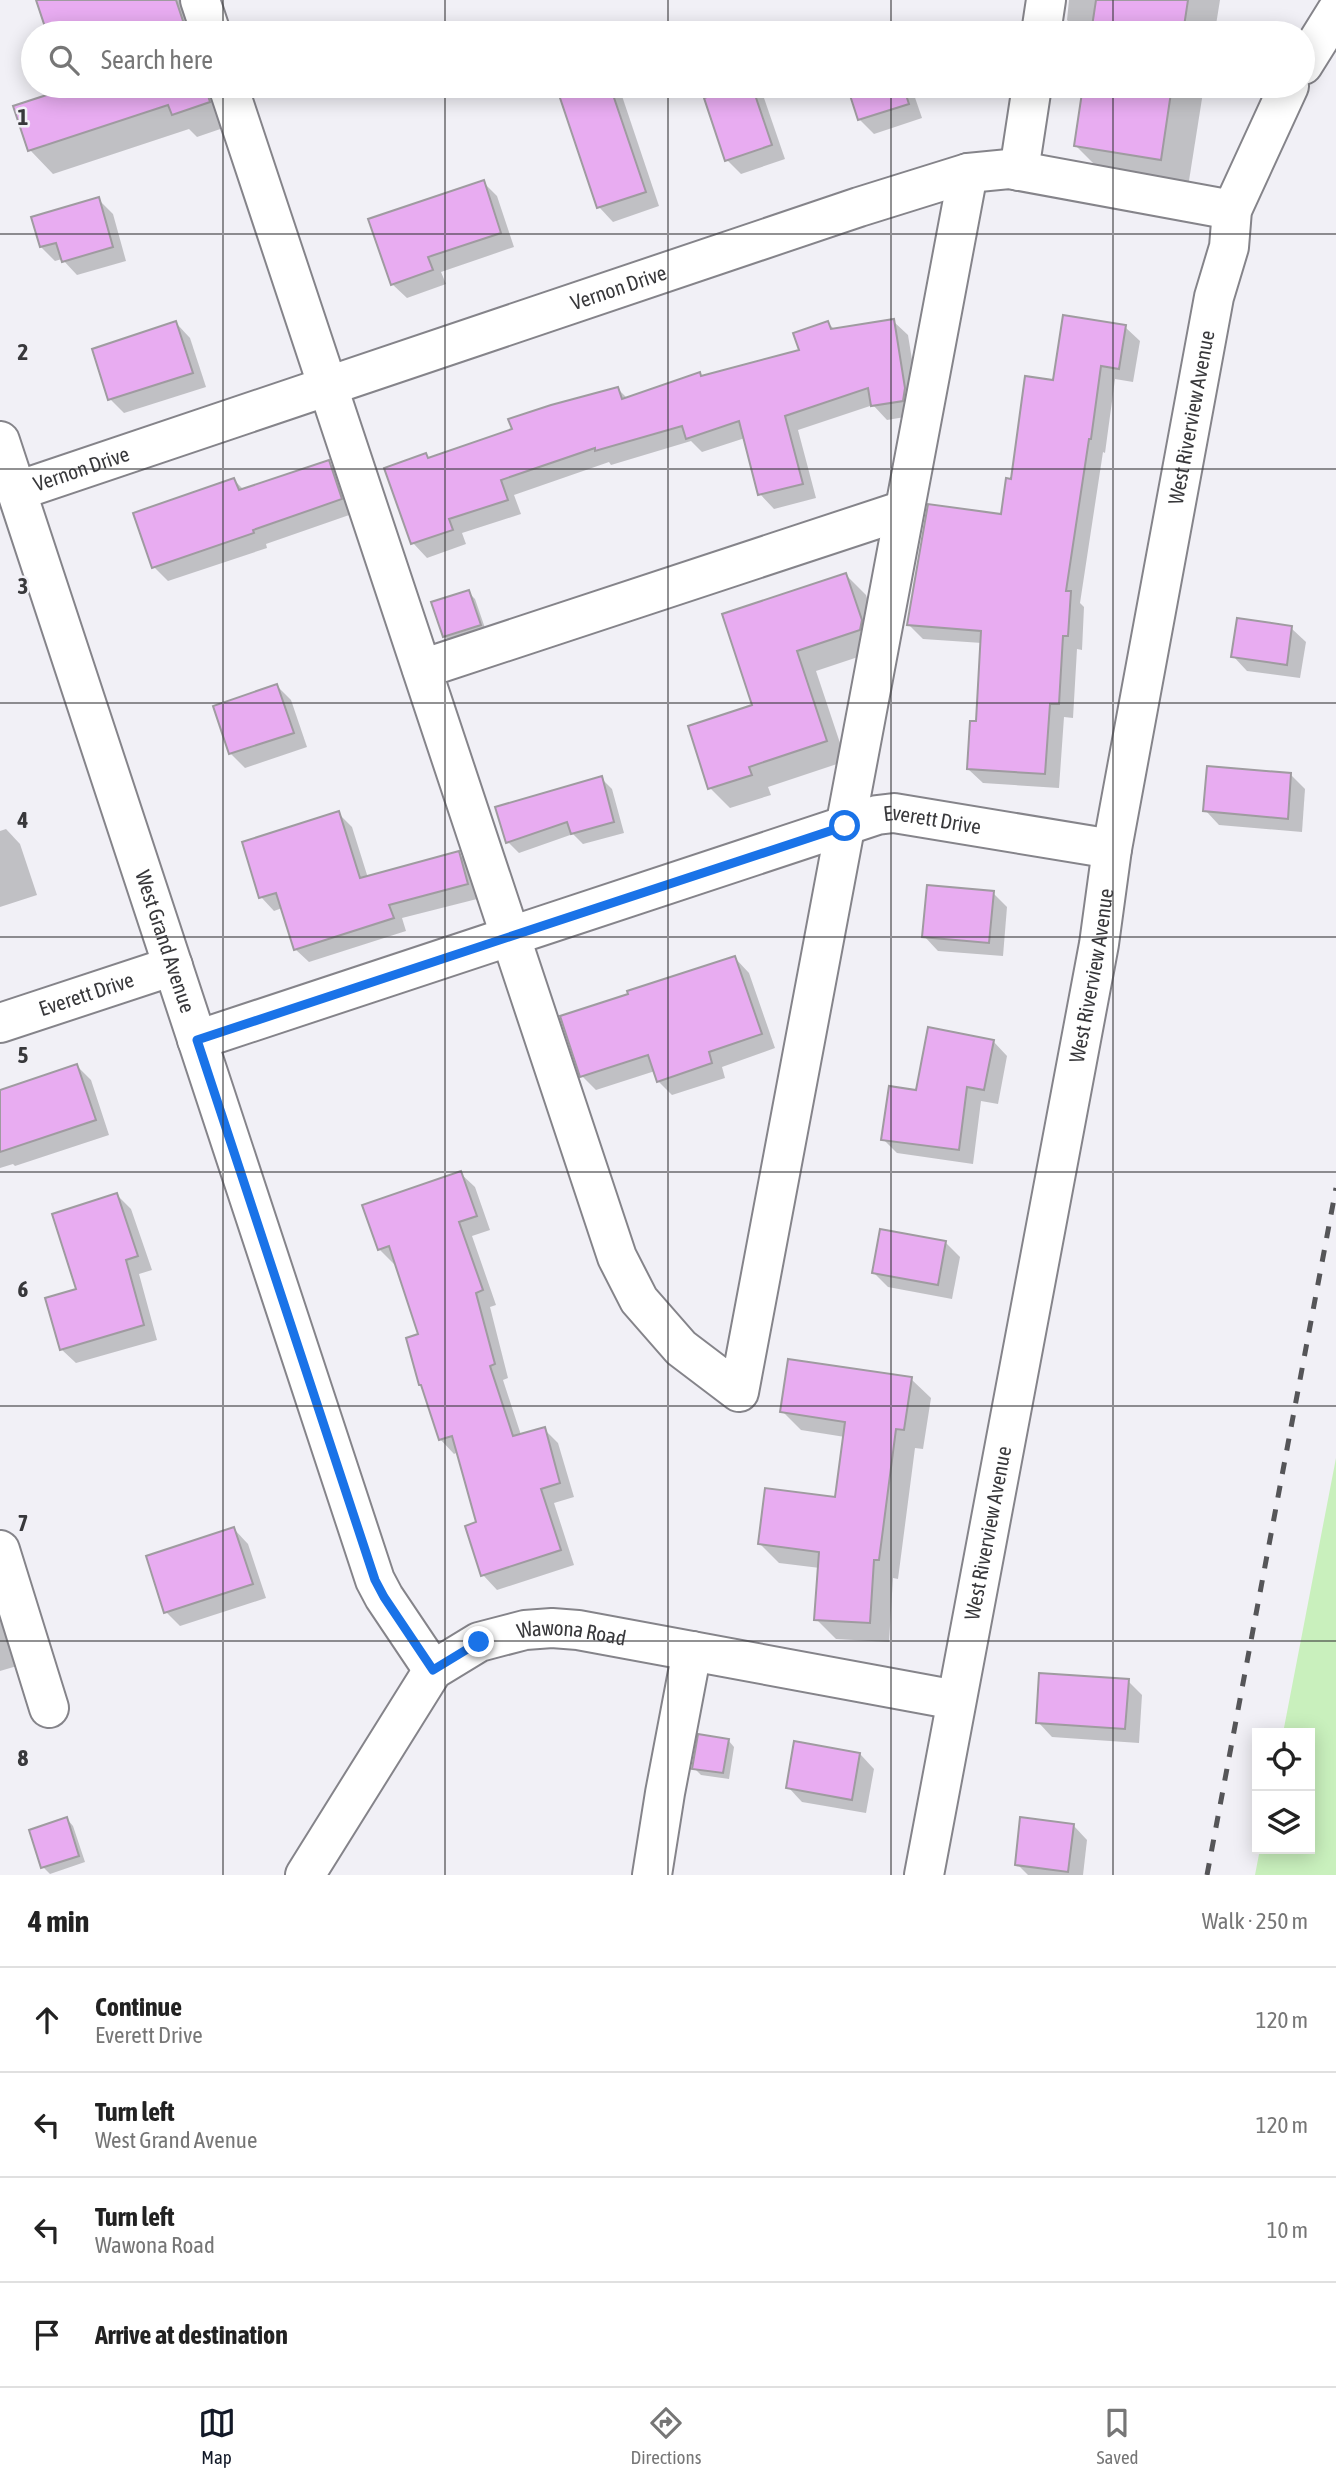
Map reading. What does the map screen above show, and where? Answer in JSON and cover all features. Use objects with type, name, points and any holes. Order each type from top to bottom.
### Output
[{"type":"street","points":[[200,0],[207,21]]},
{"type":"street","points":[[1043,21],[1046,0]]},
{"type":"street","points":[[1315,46],[1336,12]]},
{"type":"street","points":[[232,98],[617,1257],[639,1300],[681,1348],[739,1392],[968,173]]},
{"type":"street","points":[[1019,171],[1030,98]]},
{"type":"street","name":"West Riverview Avenue","points":[[924,1875],[1097,958],[1112,849],[1214,297],[1230,247],[1232,210],[1283,98]]},
{"type":"street","name":"Vernon Drive","points":[[17,491],[845,211],[968,173],[1009,169],[1232,210]]},
{"type":"street","name":"West Grand Avenue","points":[[0,441],[375,1580],[433,1670]]},
{"type":"street","points":[[422,669],[904,510]]},
{"type":"street","name":"Everett Drive","points":[[197,1040],[877,815],[894,813],[1112,849]]},
{"type":"street","name":"Everett Drive","points":[[0,1023],[173,966]]},
{"type":"street","points":[[0,1550],[49,1708]]},
{"type":"street","name":"Wawona Road","points":[[305,1875],[433,1670],[479,1642],[525,1630],[579,1630],[956,1700]]},
{"type":"street","points":[[652,1875],[692,1651]]},
{"type":"green space","points":[[1336,1458],[1336,1875],[1255,1875],[1259,1854],[1315,1854],[1315,1728],[1284,1728]]},
{"type":"building","points":[[36,0],[176,0],[183,21],[43,21]]},
{"type":"building","points":[[1096,0],[1188,0],[1185,21],[1093,21]]},
{"type":"building","points":[[37,98],[209,98],[210,102],[172,115],[168,105],[28,151],[13,106]]},
{"type":"building","points":[[560,98],[614,98],[646,192],[597,208]]},
{"type":"building","points":[[704,98],[756,98],[772,145],[725,161]]},
{"type":"building","points":[[851,98],[907,98],[909,104],[858,120]]},
{"type":"building","points":[[1081,98],[1170,98],[1161,160],[1074,146]]},
{"type":"building","points":[[484,180],[501,233],[428,257],[433,270],[391,285],[368,219]]},
{"type":"building","points":[[99,197],[113,247],[62,262],[56,243],[40,247],[31,217]]},
{"type":"building","points":[[1063,315],[1126,325],[1119,369],[1101,366],[1066,591],[1071,591],[1068,636],[1063,636],[1059,704],[1050,704],[1045,774],[967,769],[970,721],[976,721],[981,631],[907,625],[928,504],[1001,514],[1006,478],[1011,479],[1025,376],[1053,380]]},
{"type":"building","points":[[894,319],[905,388],[903,401],[871,406],[868,388],[785,416],[803,484],[758,495],[739,421],[686,439],[682,426],[595,451],[595,448],[501,480],[508,500],[449,519],[453,530],[411,544],[384,468],[426,453],[428,458],[512,429],[508,419],[551,405],[618,387],[622,399],[700,372],[701,376],[799,350],[793,333],[828,321],[831,329]]},
{"type":"building","points":[[176,321],[193,373],[108,400],[92,349]]},
{"type":"building","points":[[329,460],[342,499],[152,568],[133,513],[234,478],[239,490]]},
{"type":"building","points":[[846,573],[862,620],[860,630],[797,651],[827,741],[749,767],[752,775],[708,789],[688,726],[752,705],[722,614]]},
{"type":"building","points":[[469,590],[481,625],[443,637],[431,602]]},
{"type":"building","points":[[1237,618],[1292,626],[1287,665],[1231,657]]},
{"type":"building","points":[[277,684],[294,733],[229,754],[213,706]]},
{"type":"building","points":[[1207,766],[1291,773],[1288,819],[1203,811]]},
{"type":"building","points":[[602,776],[614,822],[571,834],[567,822],[506,843],[495,807]]},
{"type":"building","points":[[339,811],[360,878],[459,851],[468,884],[389,905],[394,918],[294,950],[276,893],[259,898],[242,842]]},
{"type":"building","points":[[927,885],[994,891],[989,943],[922,937]]},
{"type":"building","points":[[735,956],[762,1034],[709,1052],[712,1063],[657,1082],[648,1055],[580,1077],[560,1016]]},
{"type":"building","points":[[928,1027],[994,1040],[984,1090],[967,1087],[959,1150],[881,1140],[889,1086],[916,1090]]},
{"type":"building","points":[[77,1064],[96,1120],[0,1152],[0,1090]]},
{"type":"building","points":[[461,1171],[477,1216],[459,1222],[483,1290],[476,1293],[495,1364],[490,1366],[513,1436],[545,1427],[560,1483],[541,1489],[561,1550],[481,1576],[465,1526],[476,1522],[452,1436],[439,1440],[406,1338],[418,1334],[389,1246],[378,1250],[362,1205]]},
{"type":"building","points":[[117,1193],[138,1256],[126,1260],[144,1325],[60,1350],[45,1298],[76,1289],[52,1214]]},
{"type":"building","points":[[880,1229],[946,1241],[938,1285],[872,1273]]},
{"type":"building","points":[[788,1359],[912,1377],[904,1430],[896,1429],[879,1560],[874,1560],[870,1623],[814,1620],[819,1552],[758,1544],[765,1488],[835,1497],[845,1422],[780,1412]]},
{"type":"building","points":[[234,1527],[253,1584],[164,1613],[146,1556]]},
{"type":"building","points":[[1039,1673],[1129,1679],[1125,1729],[1036,1723]]},
{"type":"building","points":[[698,1734],[729,1739],[723,1773],[692,1769]]},
{"type":"building","points":[[794,1741],[860,1753],[852,1800],[786,1788]]},
{"type":"building","points":[[67,1817],[79,1856],[41,1868],[29,1830]]},
{"type":"building","points":[[1020,1817],[1074,1824],[1068,1872],[1015,1865]]},
{"type":"railway","points":[[1207,1875],[1336,1188]]},
{"type":"route","points":[[479,1642],[433,1670],[375,1580],[197,1040],[845,826]]}]
